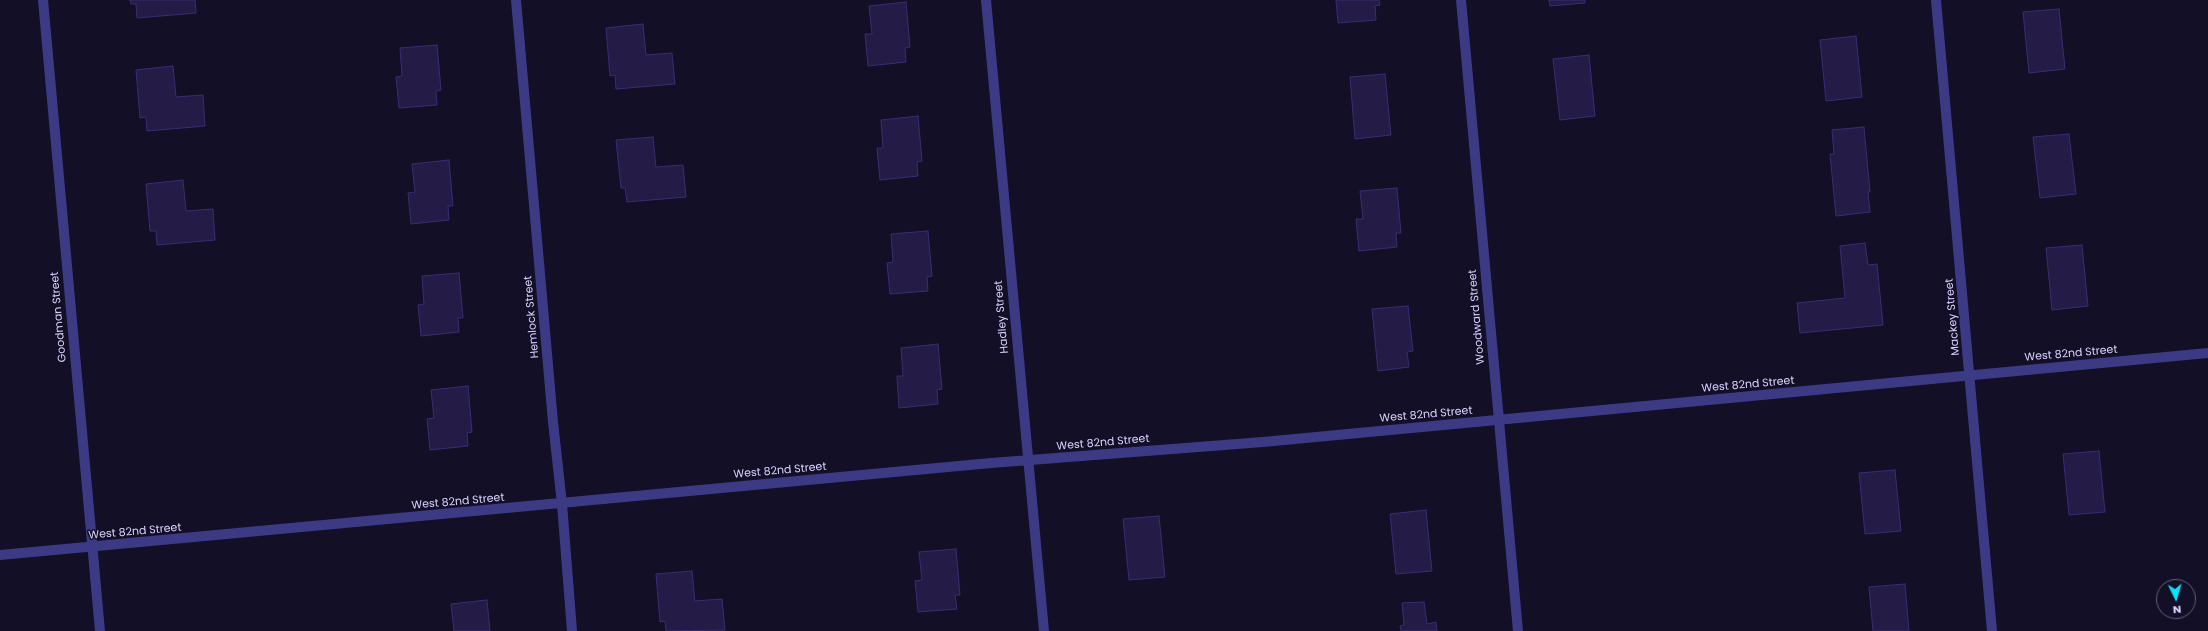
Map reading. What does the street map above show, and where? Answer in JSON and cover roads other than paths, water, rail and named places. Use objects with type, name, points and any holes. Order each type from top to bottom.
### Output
[{"type":"street","name":"Goodman Street","points":[[43,0],[100,631]]},
{"type":"street","name":"Hemlock Street","points":[[516,0],[553,422],[562,504],[572,631]]},
{"type":"street","name":"Hadley Street","points":[[986,0],[1024,430],[1029,461],[1044,631]]},
{"type":"street","name":"Woodward Street","points":[[1461,0],[1518,631]]},
{"type":"street","name":"Mackey Street","points":[[1936,0],[1992,631]]},
{"type":"street","name":"West 82nd Street","points":[[0,555],[92,548],[1029,461],[1499,420],[2208,353]]}]
